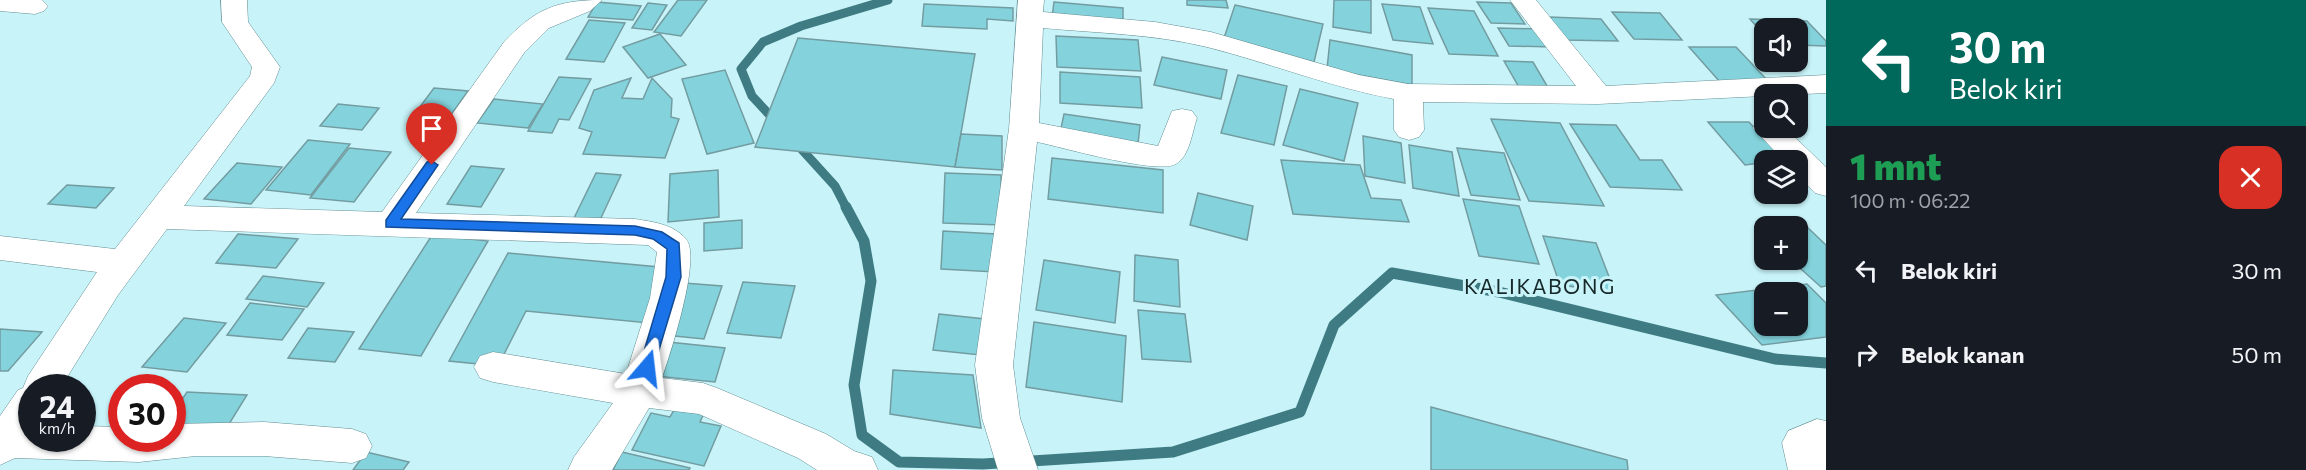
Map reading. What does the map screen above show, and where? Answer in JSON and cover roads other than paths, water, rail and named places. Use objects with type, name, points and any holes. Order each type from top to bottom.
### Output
[{"type":"street","points":[[50,374],[124,263],[264,77],[266,67],[234,11],[257,0]]},
{"type":"street","points":[[391,224],[514,48],[536,24],[548,17],[584,5],[589,0]]},
{"type":"street","points":[[1523,0],[1598,95]]},
{"type":"street","points":[[0,3],[35,6]]},
{"type":"street","points":[[1018,470],[1001,418],[994,365],[1024,129],[1030,9],[1200,38],[1355,83],[1408,93],[1598,95],[1826,84]]},
{"type":"street","points":[[1728,88],[1754,113]]},
{"type":"street","points":[[1408,93],[1409,130]]},
{"type":"street","points":[[1024,129],[1145,156],[1165,157],[1172,150],[1182,118]]},
{"type":"street","points":[[1778,138],[1826,184]]},
{"type":"street","points":[[158,217],[635,231],[657,235],[674,247],[674,277],[640,390],[626,420],[588,470]]},
{"type":"street","points":[[0,248],[124,263]]},
{"type":"street","points":[[493,367],[584,384],[703,399],[812,446],[841,464],[858,470]]},
{"type":"street","points":[[3,445],[18,422]]},
{"type":"street","points":[[1808,470],[1802,443],[1817,436],[1826,438]]},
{"type":"street","points":[[3,445],[139,445],[196,439],[264,438],[352,446]]},
{"type":"waterway","points":[[778,124],[752,96],[741,69],[763,42],[801,26],[888,0]]},
{"type":"waterway","points":[[795,142],[835,186],[847,209]]},
{"type":"waterway","points":[[846,207],[864,241],[871,281],[854,385],[862,435],[899,462],[983,464],[1173,452],[1300,412],[1334,325],[1392,273],[1499,292],[1775,359],[1826,363]]},
{"type":"district","name":"KALIKABONG","points":[[1540,287]]}]
